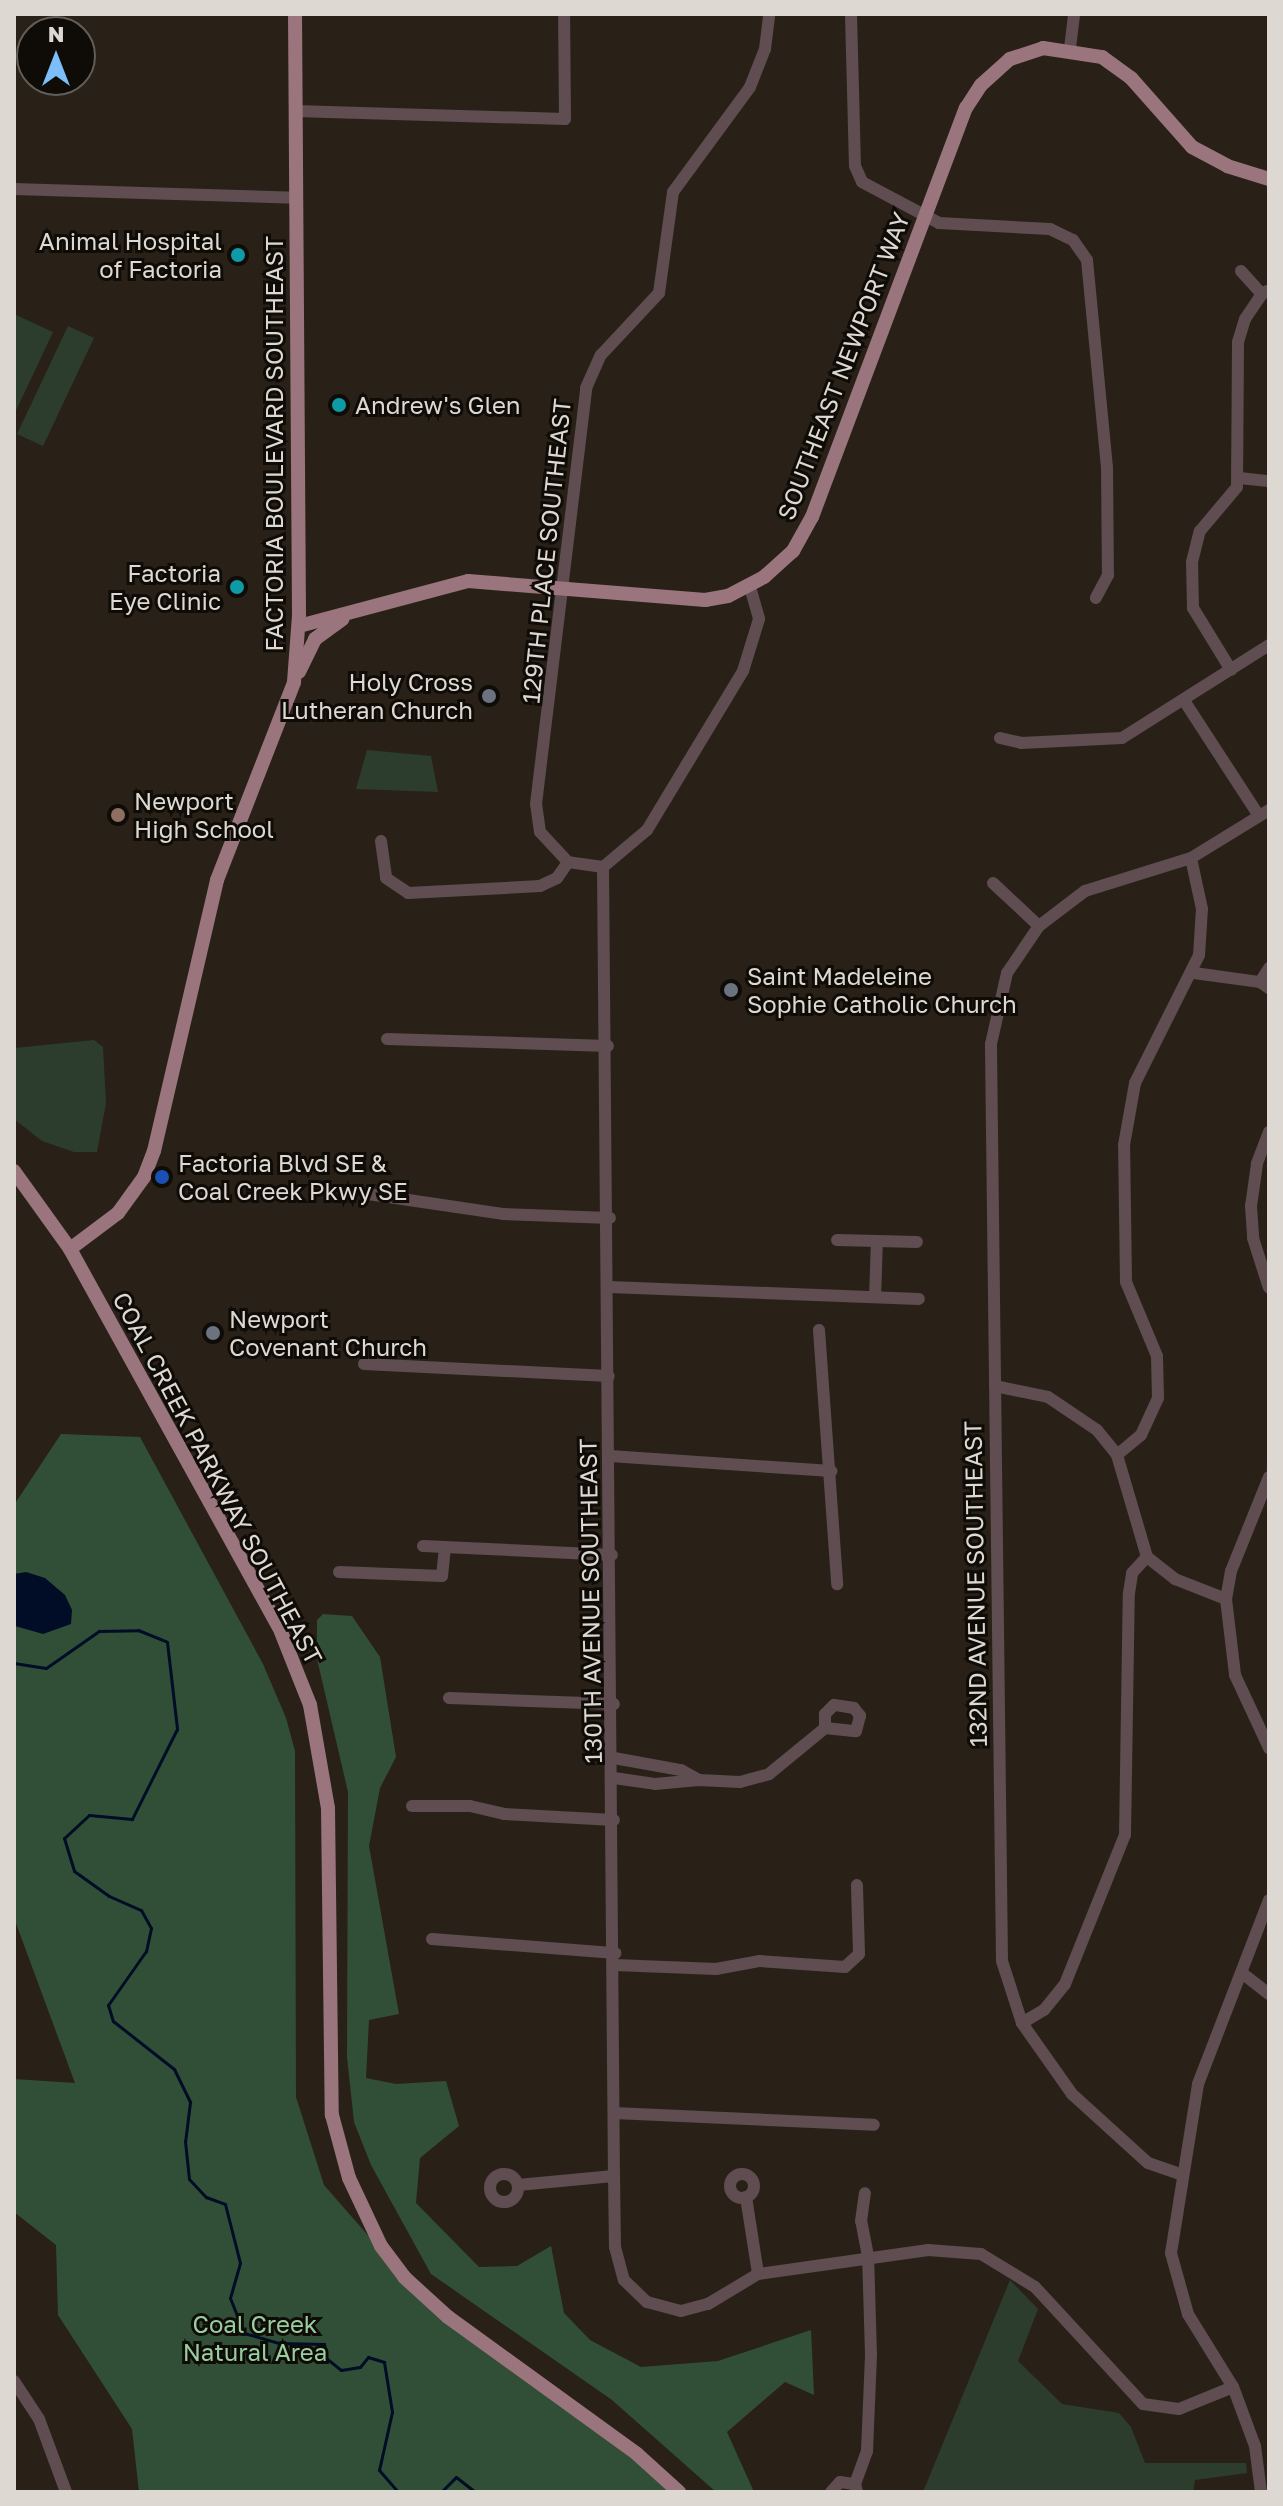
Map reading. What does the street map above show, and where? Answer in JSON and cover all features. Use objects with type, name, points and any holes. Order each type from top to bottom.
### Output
[{"type":"main road","name":"FACTORIA BOULEVARD SOUTHEAST","points":[[70,1249],[118,1213],[149,1164],[217,880],[294,682],[299,626],[295,14]]},
{"type":"main road","name":"SOUTHEAST NEWPORT WAY","points":[[299,626],[468,581],[705,600],[750,587],[783,562],[803,535],[966,108],[995,70],[1026,52],[1070,48],[1115,66],[1174,132],[1201,153],[1269,179]]},
{"type":"main road","points":[[294,682],[320,634],[360,609]]},
{"type":"main road","name":"COAL CREEK PARKWAY SOUTHEAST","points":[[14,1171],[70,1249],[281,1632],[310,1705],[328,1808],[328,2085],[340,2150],[368,2221],[381,2246],[421,2294],[637,2454],[679,2492]]},
{"type":"street","points":[[295,111],[565,119],[564,14]]},
{"type":"street","name":"129TH PLACE SOUTHEAST","points":[[568,862],[548,845],[536,819],[560,589],[592,370],[659,293],[673,192],[750,87],[765,49],[769,14]]},
{"type":"street","points":[[851,14],[848,57],[857,175],[868,187],[924,217],[1061,233],[1081,250],[1090,272],[1108,481],[1108,575],[1096,598]]},
{"type":"street","points":[[1070,48],[1074,14]]},
{"type":"street","points":[[14,189],[296,198]]},
{"type":"street","points":[[1231,670],[1193,608],[1192,562],[1200,531],[1233,496],[1239,478],[1238,342],[1245,319],[1266,292],[1241,271]]},
{"type":"street","points":[[1239,478],[1269,481]]},
{"type":"street","points":[[381,841],[386,878],[408,893],[540,886],[557,878],[568,862],[603,867],[623,855],[647,830],[743,671],[759,619],[750,587]]},
{"type":"street","points":[[1000,738],[1107,741],[1136,733],[1269,645]]},
{"type":"street","points":[[1185,702],[1264,813]]},
{"type":"street","name":"132ND AVENUE SOUTHEAST","points":[[1183,2175],[1148,2163],[1123,2144],[1047,2065],[1022,2023],[1002,1961],[991,1044],[1007,973],[1039,926],[1085,891],[1191,858],[1264,813]]},
{"type":"street","points":[[1117,1455],[1151,1419],[1161,1379],[1157,1356],[1126,1282],[1128,1116],[1148,1052],[1194,973],[1202,909],[1191,858]]},
{"type":"street","name":"130TH AVENUE SOUTHEAST","points":[[603,867],[610,1218],[615,2247],[624,2280],[640,2298],[666,2309],[708,2304],[758,2274]]},
{"type":"street","points":[[993,883],[1039,926]]},
{"type":"street","points":[[1194,973],[1265,985],[1269,968]]},
{"type":"street","points":[[387,1039],[608,1046]]},
{"type":"street","points":[[1269,1132],[1257,1164],[1251,1206],[1253,1238],[1269,1288]]},
{"type":"street","points":[[368,1194],[503,1214],[610,1218]]},
{"type":"street","points":[[837,1240],[917,1242]]},
{"type":"street","points":[[875,1297],[877,1241]]},
{"type":"street","points":[[609,1287],[919,1299]]},
{"type":"street","points":[[819,1330],[837,1584]]},
{"type":"street","points":[[364,1364],[609,1376]]},
{"type":"street","points":[[995,1386],[1028,1391],[1064,1404],[1097,1430],[1117,1455],[1147,1557],[1175,1579],[1226,1599]]},
{"type":"street","points":[[610,1456],[831,1471]]},
{"type":"street","points":[[1269,1477],[1231,1571],[1226,1599],[1235,1675],[1269,1748]]},
{"type":"street","points":[[423,1546],[612,1555]]},
{"type":"street","points":[[339,1572],[442,1576],[445,1547]]},
{"type":"street","points":[[1022,2023],[1044,2010],[1065,1984],[1123,1844],[1129,1792],[1129,1593],[1132,1573],[1147,1557]]},
{"type":"street","points":[[449,1698],[614,1704]]},
{"type":"street","points":[[614,1778],[655,1784],[699,1780],[740,1782],[769,1774],[825,1728]]},
{"type":"street","points":[[614,1758],[671,1768],[699,1780]]},
{"type":"street","points":[[412,1806],[614,1820]]},
{"type":"street","points":[[432,1939],[716,1969],[760,1961],[845,1967],[859,1954],[857,1885]]},
{"type":"street","points":[[1261,2492],[1255,2446],[1233,2387],[1188,2314],[1175,2280],[1171,2253],[1198,2084],[1269,1900]]},
{"type":"street","points":[[1242,1973],[1269,1994]]},
{"type":"street","points":[[614,2113],[874,2125]]},
{"type":"street","points":[[518,2185],[614,2176]]},
{"type":"street","points":[[831,2492],[840,2482],[856,2488],[869,2428],[868,2256],[861,2221],[865,2193]]},
{"type":"street","points":[[746,2197],[758,2274],[868,2256],[960,2251],[1001,2262],[1035,2287],[1143,2404],[1179,2409],[1233,2387]]},
{"type":"street","points":[[14,2381],[39,2419],[66,2492]]},
{"type":"green space","points":[[14,314],[53,332],[14,415]]},
{"type":"green space","points":[[68,326],[94,338],[43,446],[17,434]]},
{"type":"green space","points":[[367,750],[431,756],[438,792],[356,789]]},
{"type":"green space","points":[[94,1040],[103,1047],[106,1103],[97,1152],[74,1152],[42,1141],[14,1119],[14,1048]]},
{"type":"green space","name":"Coal Creek Natural Area","points":[[61,1434],[140,1437],[263,1664],[286,1718],[295,1751],[296,2097],[324,2185],[407,2280],[639,2457],[668,2492],[139,2492],[132,2429],[58,2315],[56,2245],[14,2212],[14,2079],[75,2083],[14,1918],[14,1505]]},
{"type":"green space","points":[[323,1614],[352,1616],[380,1657],[396,1757],[380,1788],[369,1846],[399,2014],[369,2020],[366,2078],[396,2084],[446,2081],[459,2126],[420,2158],[416,2203],[479,2267],[517,2266],[551,2246],[564,2313],[590,2340],[641,2367],[718,2361],[811,2330],[814,2395],[785,2382],[727,2432],[754,2492],[716,2492],[612,2400],[431,2274],[371,2165],[354,2122],[347,2057],[348,1792],[317,1659],[317,1620]]},
{"type":"green space","points":[[1010,2280],[1038,2309],[1018,2361],[1062,2404],[1119,2413],[1131,2427],[1145,2463],[1246,2463],[1247,2473],[1195,2480],[1193,2492],[923,2492]]},
{"type":"water","points":[[26,1572],[45,1578],[65,1595],[72,1610],[71,1624],[43,1634],[15,1626],[14,1574]]},
{"type":"waterway","points":[[14,1663],[46,1668],[99,1631],[138,1630],[167,1642],[177,1729],[132,1819],[89,1815],[64,1838],[74,1871],[109,1896],[141,1910],[151,1928],[146,1951],[108,2005],[113,2021],[174,2069],[190,2102],[185,2141],[189,2179],[206,2197],[225,2204],[240,2263],[230,2298],[244,2333],[280,2343],[324,2344],[326,2358],[341,2370],[360,2367],[368,2357],[384,2362],[392,2412],[379,2470],[398,2492]]},
{"type":"waterway","points":[[441,2492],[456,2477],[475,2492]]},
{"type":"place","name":"Animal Hospital of Factoria","points":[[238,255]]},
{"type":"place","name":"Andrew's Glen","points":[[339,405]]},
{"type":"place","name":"Factoria Eye Clinic","points":[[237,587]]},
{"type":"place","name":"Holy Cross Lutheran Church","points":[[489,696]]},
{"type":"place","name":"Newport High School","points":[[118,815]]},
{"type":"place","name":"Saint Madeleine Sophie Catholic Church","points":[[731,990]]},
{"type":"place","name":"Factoria Blvd SE & Coal Creek Pkwy SE","points":[[162,1177]]},
{"type":"place","name":"Newport Covenant Church","points":[[213,1333]]}]
